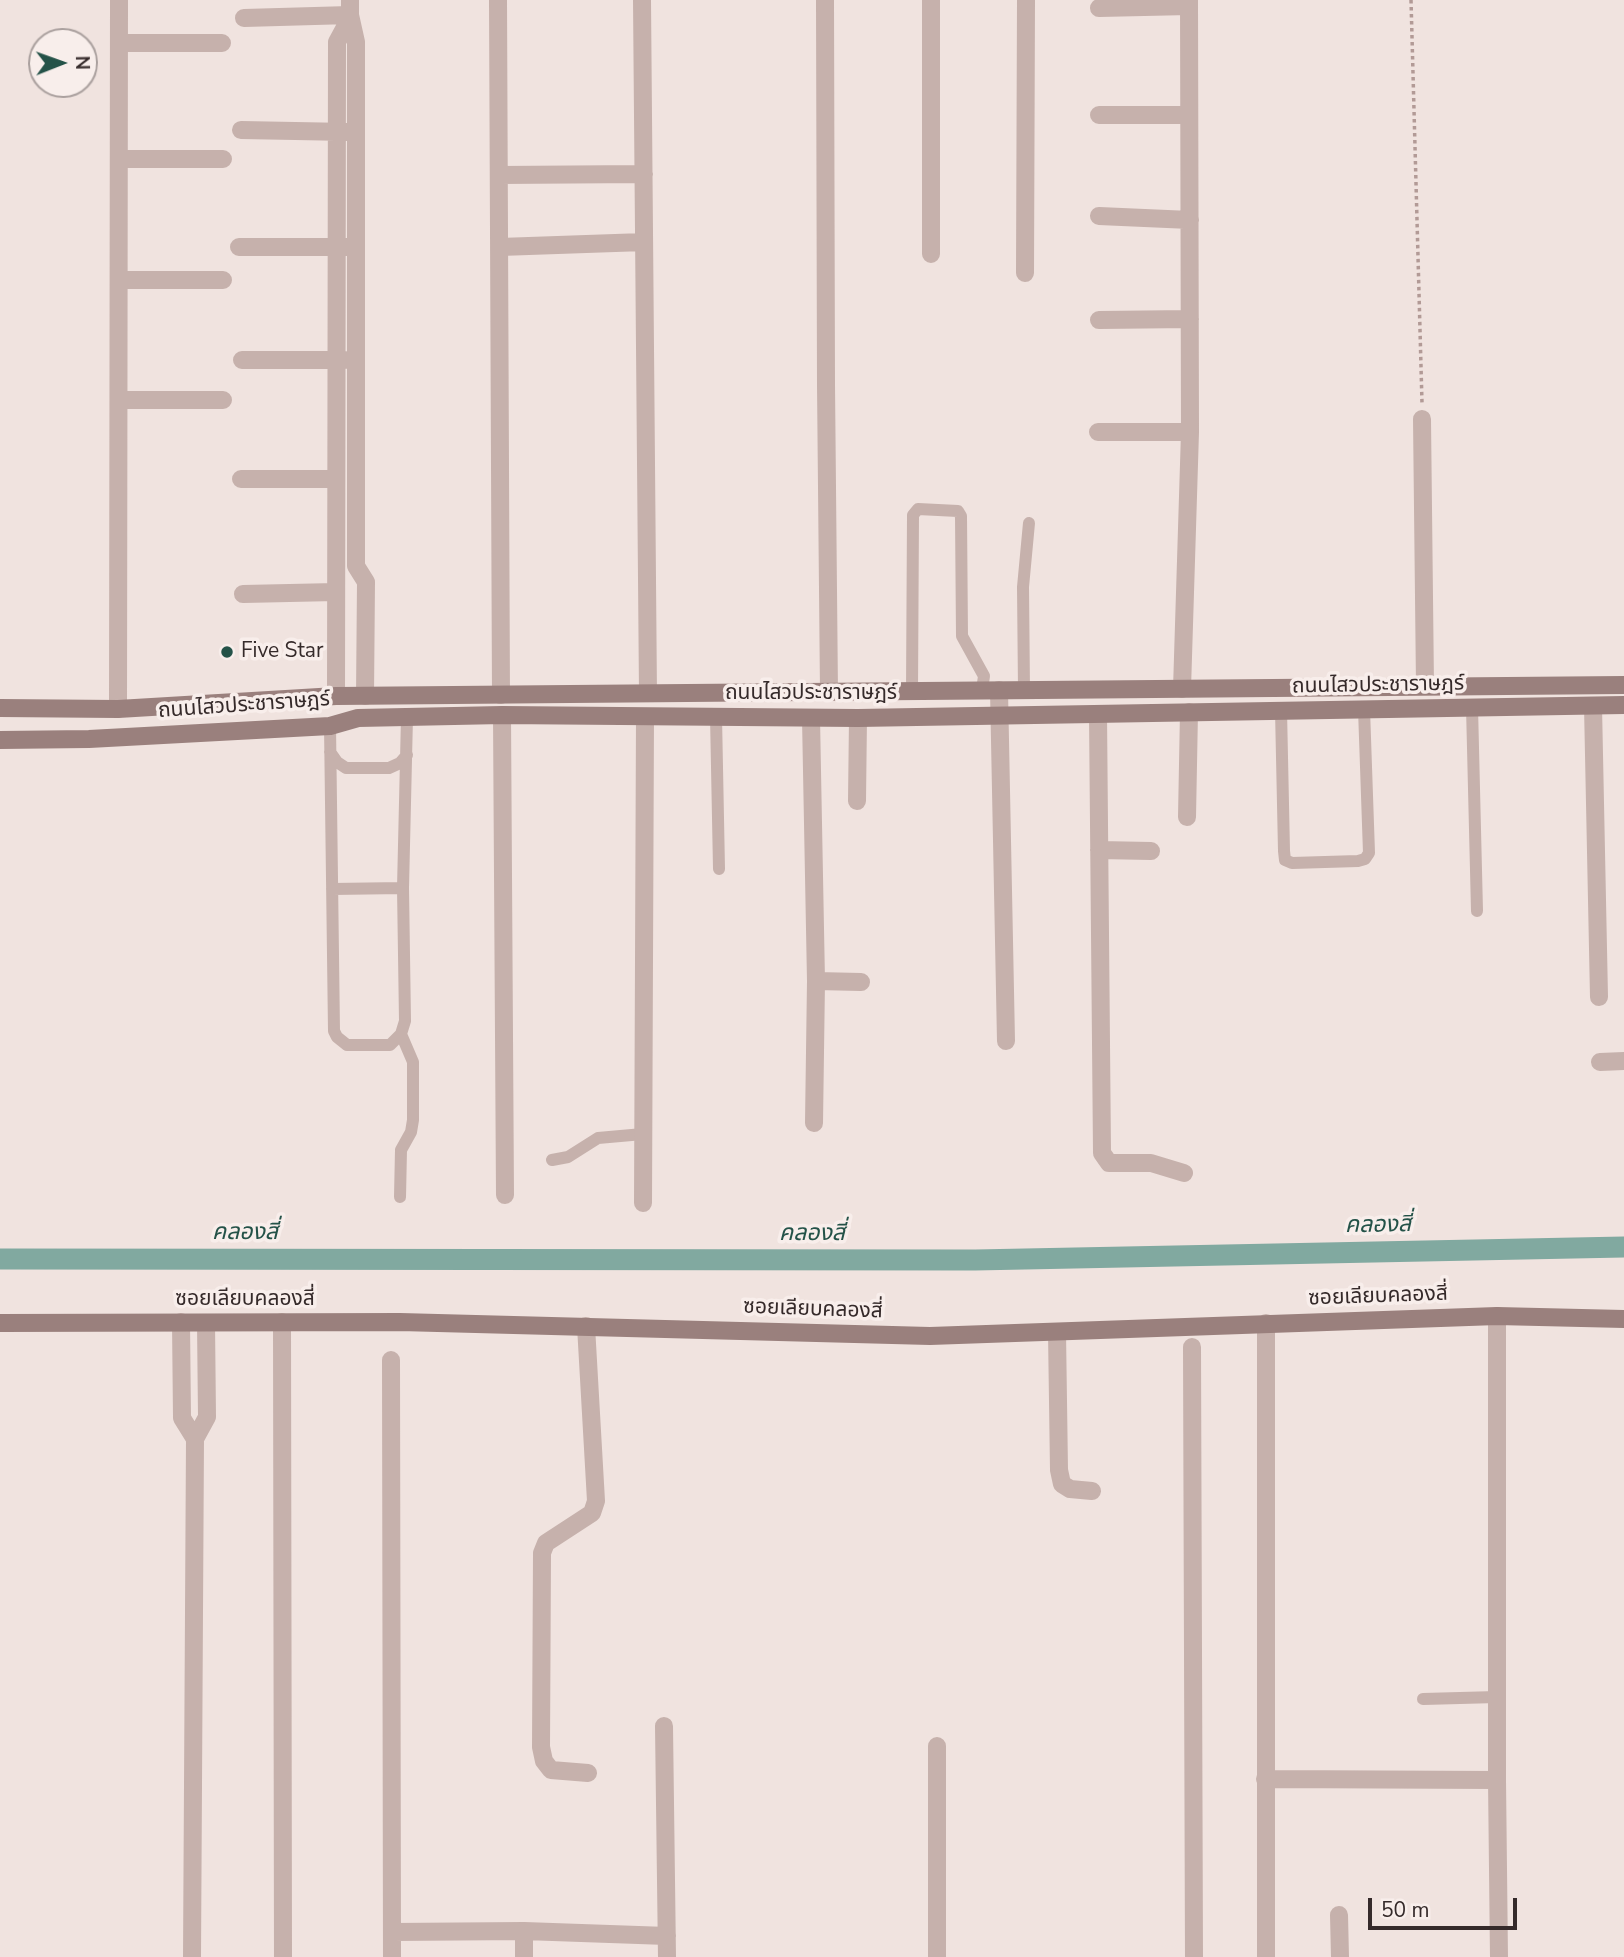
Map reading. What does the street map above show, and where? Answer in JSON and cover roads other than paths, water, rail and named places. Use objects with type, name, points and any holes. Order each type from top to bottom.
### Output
[{"type":"main road","name":"ถนนไสวประชาราษฎร์","points":[[0,708],[118,709],[336,696],[1624,685]]},
{"type":"main road","name":"ถนนไสวประชาราษฎร์","points":[[0,740],[330,726],[358,718],[502,715],[858,718],[1624,705]]},
{"type":"main road","name":"ซอยเลียบคลองสี่","points":[[0,1323],[400,1322],[930,1336],[1497,1316],[1624,1319]]},
{"type":"street","points":[[118,709],[119,0]]},
{"type":"street","points":[[498,0],[501,695]]},
{"type":"street","points":[[642,0],[648,693]]},
{"type":"street","points":[[825,0],[825,385],[829,692]]},
{"type":"street","points":[[931,0],[931,254]]},
{"type":"street","points":[[1025,273],[1026,0]]},
{"type":"street","points":[[1099,8],[1189,3],[1190,432],[1182,689]]},
{"type":"street","points":[[244,18],[350,11]]},
{"type":"street","points":[[336,696],[337,42],[350,11]]},
{"type":"street","points":[[350,11],[356,42],[356,566],[366,582],[365,696]]},
{"type":"street","points":[[119,43],[222,43]]},
{"type":"street","points":[[1099,115],[1188,115]]},
{"type":"street","points":[[241,130],[356,132]]},
{"type":"street","points":[[119,159],[223,159]]},
{"type":"street","points":[[499,176],[644,174]]},
{"type":"street","points":[[1099,216],[1190,220]]},
{"type":"street","points":[[500,247],[644,242]]},
{"type":"street","points":[[239,247],[356,247]]},
{"type":"street","points":[[120,280],[223,280]]},
{"type":"street","points":[[1099,320],[1190,319]]},
{"type":"street","points":[[242,360],[356,360]]},
{"type":"street","points":[[120,400],[223,400]]},
{"type":"street","points":[[1422,419],[1425,686]]},
{"type":"street","points":[[1098,432],[1190,432]]},
{"type":"street","points":[[241,478],[336,479]]},
{"type":"street","points":[[336,567],[356,566]]},
{"type":"street","points":[[243,594],[336,592]]},
{"type":"street","points":[[990,690],[999,715],[1006,1041]]},
{"type":"street","points":[[1593,705],[1599,998]]},
{"type":"street","points":[[1187,817],[1189,712]]},
{"type":"street","points":[[1098,713],[1102,1153],[1109,1163],[1151,1163],[1184,1173]]},
{"type":"street","points":[[502,715],[505,1195]]},
{"type":"street","points":[[643,1203],[645,717]]},
{"type":"street","points":[[811,718],[816,981],[814,1123]]},
{"type":"street","points":[[857,801],[858,718]]},
{"type":"street","points":[[1099,850],[1151,851]]},
{"type":"street","points":[[816,981],[861,982]]},
{"type":"street","points":[[1600,1062],[1624,1062]]},
{"type":"street","points":[[1497,1316],[1499,1957]]},
{"type":"street","points":[[181,1322],[183,1418],[195,1439]]},
{"type":"street","points":[[282,1322],[283,1957]]},
{"type":"street","points":[[192,1957],[195,1439],[207,1418],[206,1323]]},
{"type":"street","points":[[1266,1323],[1266,1957]]},
{"type":"street","points":[[586,1326],[596,1501],[592,1513],[546,1543],[542,1553],[541,1747],[544,1761],[551,1770],[588,1773]]},
{"type":"street","points":[[1058,1332],[1059,1470],[1062,1484],[1070,1489],[1092,1492]]},
{"type":"street","points":[[1192,1347],[1194,1957]]},
{"type":"street","points":[[391,1360],[392,1957]]},
{"type":"street","points":[[664,1726],[667,1957]]},
{"type":"street","points":[[937,1746],[937,1957]]},
{"type":"street","points":[[1265,1779],[1497,1780]]},
{"type":"street","points":[[1339,1915],[1340,1957]]},
{"type":"street","points":[[392,1931],[524,1931],[667,1936]]},
{"type":"street","points":[[524,1931],[524,1957]]},
{"type":"lane","points":[[912,691],[913,515],[918,509],[958,511],[961,516],[962,636],[990,690]]},
{"type":"lane","points":[[1024,690],[1023,587],[1029,523]]},
{"type":"lane","points":[[1472,707],[1477,911]]},
{"type":"lane","points":[[1281,710],[1284,850],[1285,860],[1292,863],[1358,862],[1365,859],[1369,853],[1364,709]]},
{"type":"lane","points":[[716,716],[719,869]]},
{"type":"lane","points":[[330,726],[334,1024],[337,1037],[347,1045],[390,1045],[401,1034],[405,1021],[403,888],[407,717]]},
{"type":"lane","points":[[330,752],[337,762],[346,768],[389,768],[400,763],[407,755]]},
{"type":"lane","points":[[332,889],[403,888]]},
{"type":"lane","points":[[400,1197],[401,1150],[414,1120],[413,1062],[401,1034]]},
{"type":"lane","points":[[552,1160],[568,1157],[598,1138],[643,1135]]},
{"type":"lane","points":[[1423,1699],[1497,1697]]},
{"type":"waterway","name":"คลองสี่","points":[[0,1259],[975,1260],[1624,1247]]},
{"type":"place","name":"Five Star","points":[[227,652]]}]
